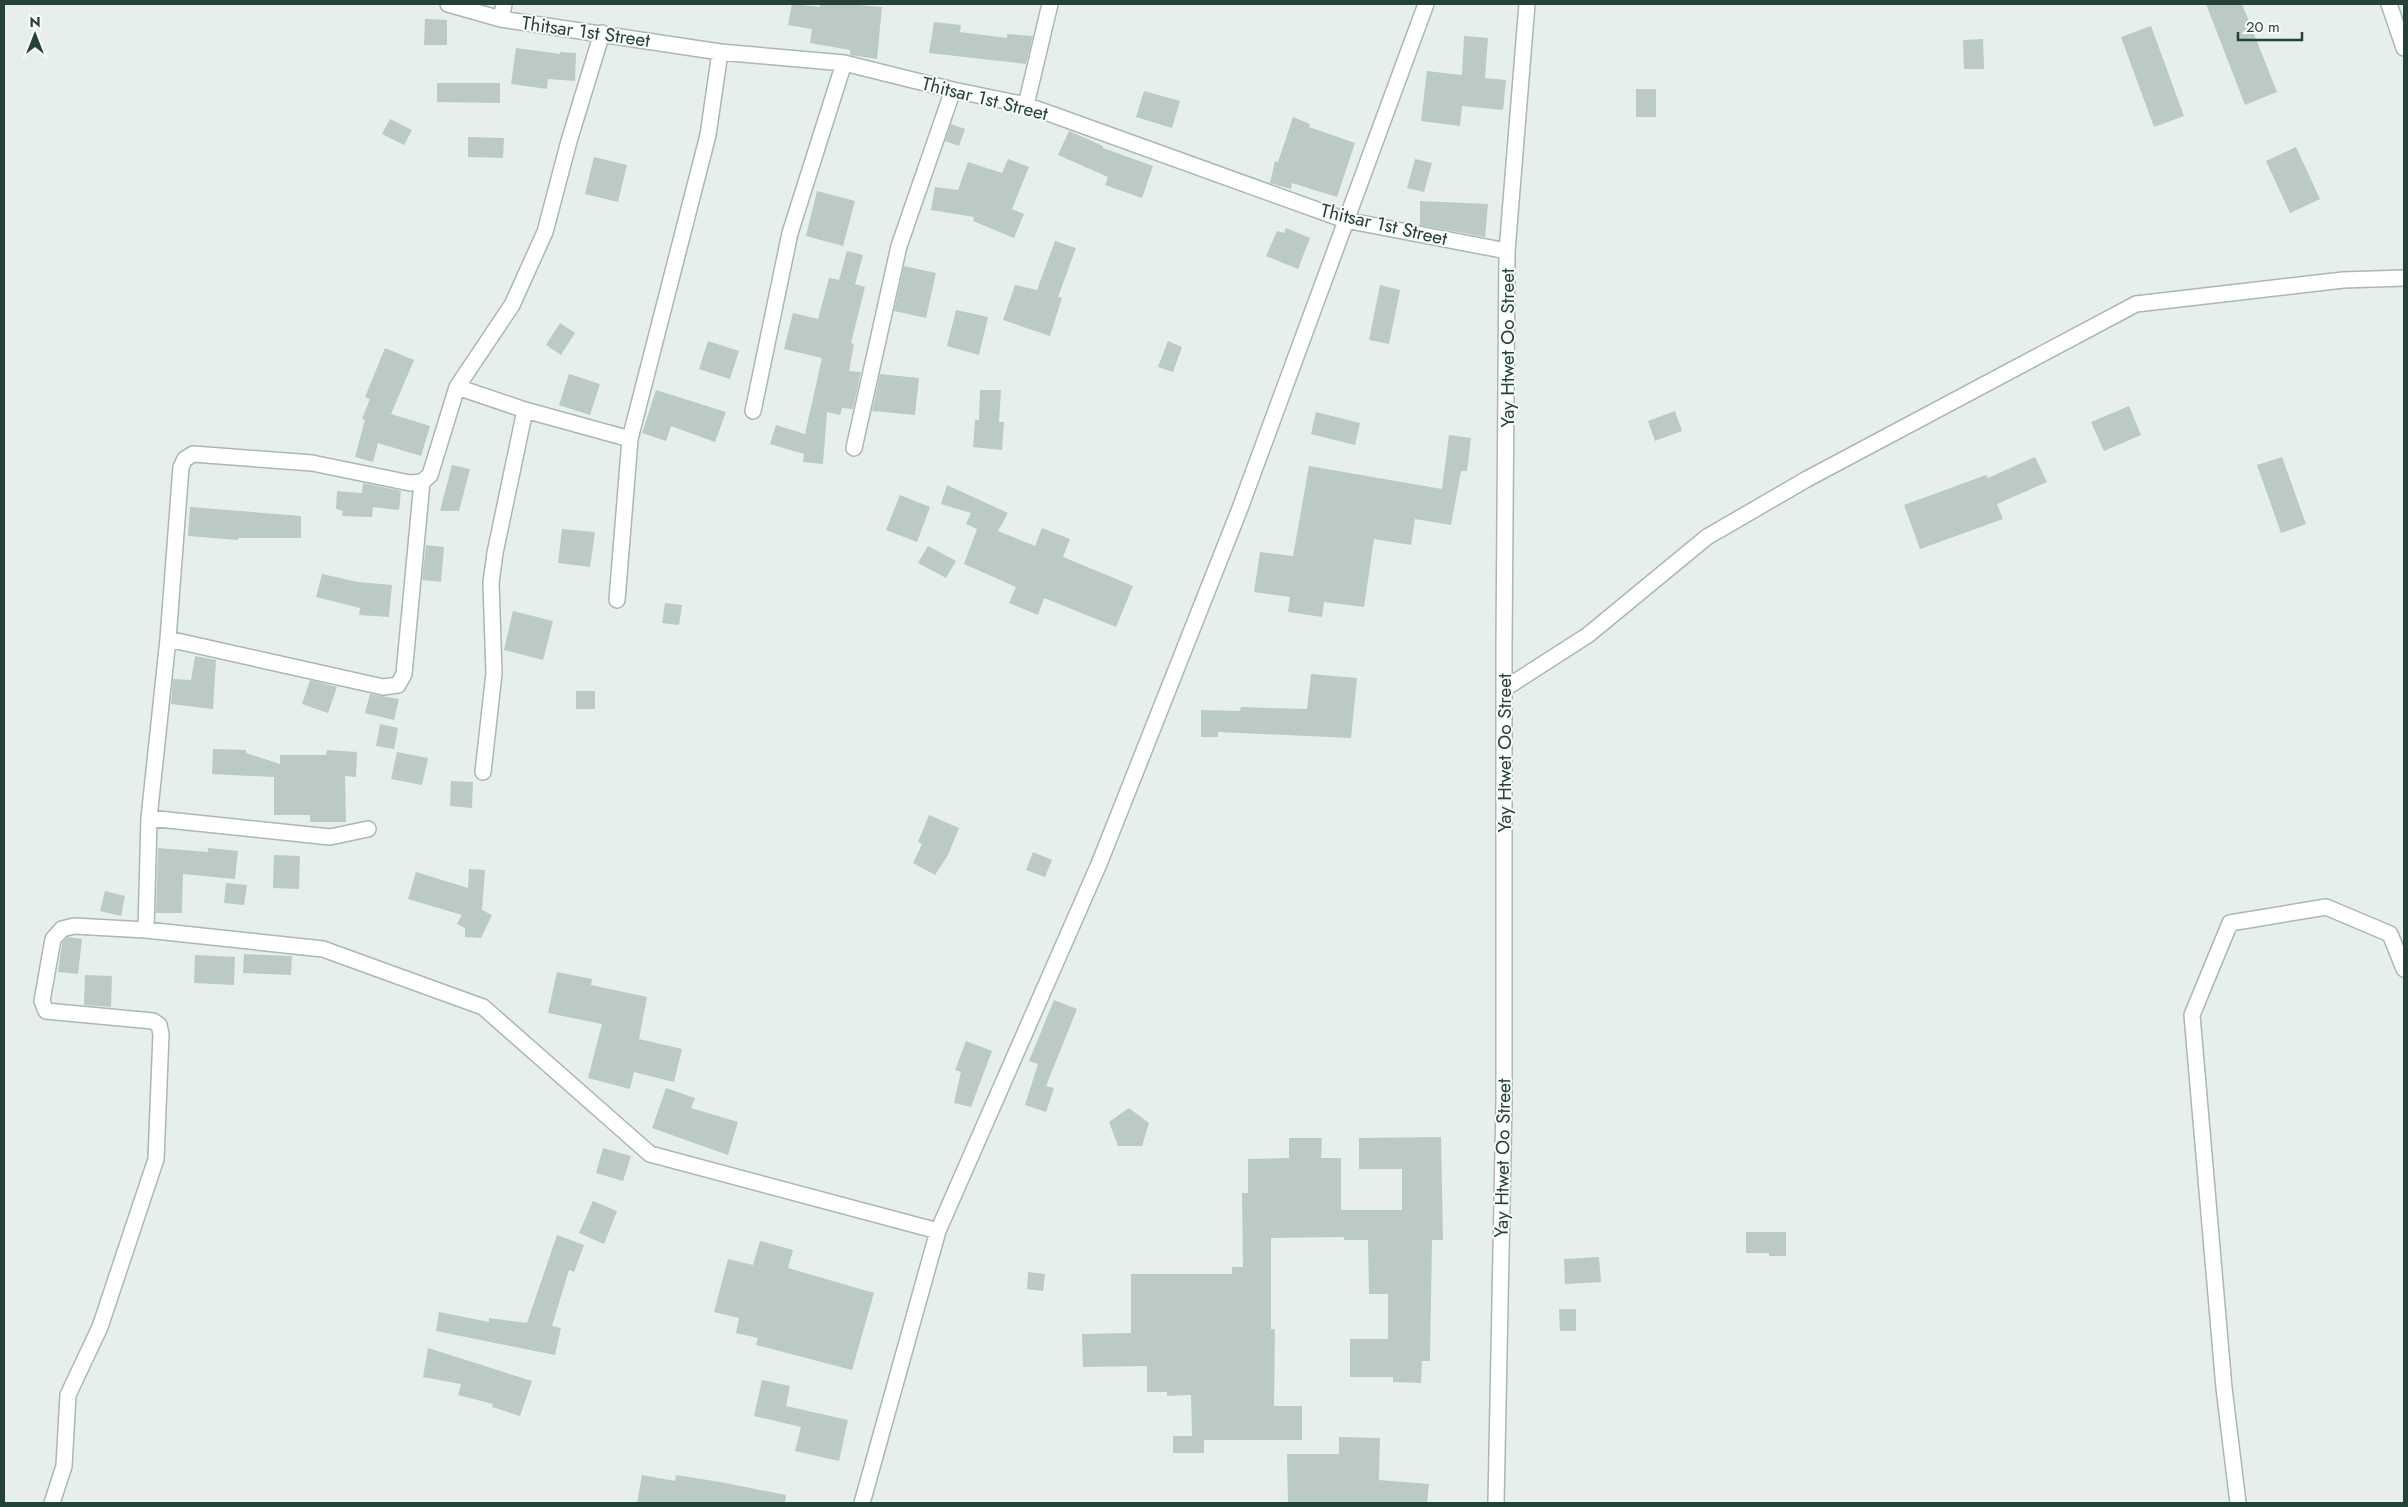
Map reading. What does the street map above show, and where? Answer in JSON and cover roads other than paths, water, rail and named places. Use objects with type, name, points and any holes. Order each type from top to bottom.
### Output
[{"type":"street","name":"Thitsar 1st Street","points":[[448,4],[501,19],[720,52],[844,62],[953,90],[1026,105],[1345,220],[1508,251]]},
{"type":"street","points":[[501,19],[504,4]]},
{"type":"street","points":[[1026,105],[1050,4]]},
{"type":"street","points":[[862,1503],[938,1231],[1099,864],[1238,511],[1426,4]]},
{"type":"street","name":"Yay Htwet Oo Street","points":[[1496,1503],[1504,1102],[1504,688],[1508,251],[1526,4]]},
{"type":"street","points":[[2389,4],[2404,48]]},
{"type":"street","points":[[146,930],[149,818],[168,639],[181,467],[185,459],[192,454],[312,463],[410,483],[422,482],[430,475],[457,387],[512,305],[545,232],[569,141],[602,33]]},
{"type":"street","points":[[617,600],[630,439],[708,135],[720,52]]},
{"type":"street","points":[[753,411],[790,233],[844,62]]},
{"type":"street","points":[[854,448],[899,246],[953,90]]},
{"type":"street","points":[[1504,688],[1588,634],[1707,537],[1807,479],[2136,304],[2343,280],[2404,278]]},
{"type":"street","points":[[457,387],[525,410],[630,439]]},
{"type":"street","points":[[483,772],[494,673],[491,583],[495,553],[525,410]]},
{"type":"street","points":[[168,639],[383,688],[398,685],[404,674],[422,482]]},
{"type":"street","points":[[149,818],[330,837],[368,829]]},
{"type":"street","points":[[2238,1503],[2224,1388],[2192,1015],[2230,923],[2326,907],[2390,934],[2404,968]]},
{"type":"street","points":[[52,1503],[64,1466],[68,1395],[100,1327],[156,1158],[161,1034],[159,1025],[153,1021],[46,1011],[42,1001],[53,938],[62,929],[74,926],[146,930],[323,949],[483,1007],[650,1154],[938,1231]]}]
